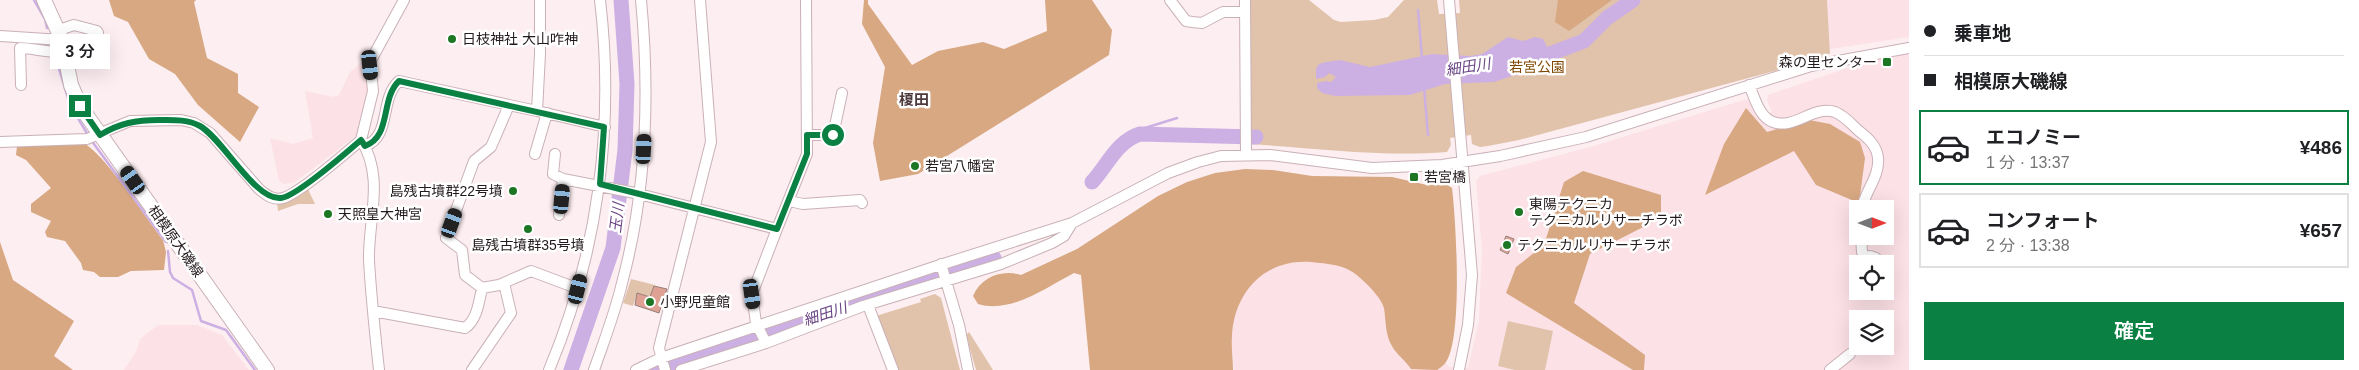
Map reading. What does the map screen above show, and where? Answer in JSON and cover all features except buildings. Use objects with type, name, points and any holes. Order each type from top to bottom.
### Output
[{"type":"main road","name":"相模原大磯線","points":[[44,0],[62,40],[75,96],[93,137],[267,370]]},
{"type":"street","points":[[379,370],[369,257],[375,199],[363,143],[373,91],[370,62],[404,0]]},
{"type":"street","points":[[537,110],[540,0]]},
{"type":"street","points":[[549,370],[578,289],[602,185],[605,57],[600,0]]},
{"type":"street","points":[[594,370],[622,284],[637,193],[646,105],[646,43],[641,0]]},
{"type":"street","points":[[663,364],[658,348],[711,142],[700,0]]},
{"type":"street","points":[[763,335],[756,323],[752,294],[807,154],[806,0]]},
{"type":"street","points":[[1170,0],[1186,21],[1197,23],[1222,12],[1245,12]]},
{"type":"street","points":[[1245,0],[1246,154]]},
{"type":"street","points":[[1449,5],[1472,275],[1469,317],[1459,370]]},
{"type":"street","points":[[19,81],[16,48],[32,48],[51,54],[74,25],[97,30],[98,33]]},
{"type":"street","points":[[0,36],[62,40]]},
{"type":"street","points":[[681,370],[709,366],[763,335],[944,272],[1072,223],[1183,167],[1221,156],[1246,154],[1372,168],[1462,163],[1549,146],[1586,136],[1820,64],[1909,48]]},
{"type":"street","points":[[0,142],[93,137],[130,121],[181,120],[194,123],[210,133],[264,193],[279,199],[288,196],[363,143],[373,143],[380,134],[392,87],[399,81],[537,110],[604,127]]},
{"type":"street","points":[[1749,85],[1762,114],[1775,123],[1790,122],[1820,111],[1829,111],[1842,116],[1870,140],[1877,153],[1878,168],[1866,200]]},
{"type":"street","points":[[807,135],[833,135],[842,93]]},
{"type":"street","points":[[482,288],[465,275],[462,250],[446,238],[474,161],[491,147],[509,105]]},
{"type":"street","points":[[535,149],[547,113]]},
{"type":"street","points":[[554,154],[553,174],[563,180],[602,185],[637,193],[777,229]]},
{"type":"street","points":[[559,215],[563,180]]},
{"type":"street","points":[[789,201],[803,204],[860,200],[862,203]]},
{"type":"street","points":[[636,370],[763,335],[944,272],[1001,264],[1052,243],[1064,236],[1072,223]]},
{"type":"street","points":[[482,288],[504,283],[532,271],[578,289]]},
{"type":"street","points":[[944,272],[968,370]]},
{"type":"street","points":[[472,370],[511,313],[504,283]]},
{"type":"street","points":[[373,311],[465,328],[470,324],[479,305],[482,288]]},
{"type":"street","points":[[862,300],[893,370]]},
{"type":"street","points":[[1830,370],[1849,355]]},
{"type":"shaded area","points":[[109,0],[196,0],[194,2],[207,58],[238,74],[238,93],[259,107],[240,142],[198,105],[175,74],[149,59],[128,22],[114,16]]},
{"type":"shaded area","points":[[864,0],[868,0],[868,4],[912,65],[938,51],[983,42],[1004,49],[1047,31],[1045,0],[1092,0],[1112,30],[1109,55],[918,174],[880,181],[873,143],[885,67],[862,24]]},
{"type":"shaded area","points":[[1558,0],[1612,0],[1569,31],[1555,22]]},
{"type":"shaded area","points":[[1827,0],[1909,0],[1909,37],[1830,49]]},
{"type":"shaded area","points":[[1909,52],[1909,370],[1234,370],[1228,312],[1245,273],[1300,249],[1356,255],[1449,367],[1468,368],[1479,320],[1482,249],[1476,181],[1480,176],[1590,147],[1747,99],[1750,100],[1757,116],[1772,112],[1767,100],[1768,95],[1886,55]]},
{"type":"shaded area","points":[[361,63],[368,63],[371,90],[361,132],[295,182],[284,184],[279,181],[270,138],[293,144],[313,138],[305,91],[333,97],[339,95],[350,72]]},
{"type":"shaded area","points":[[1746,108],[1767,132],[1809,120],[1830,124],[1860,142],[1865,158],[1859,200],[1852,200],[1816,185],[1794,151],[1705,195],[1724,144]]},
{"type":"shaded area","points":[[85,144],[93,150],[114,174],[163,240],[166,252],[164,270],[131,271],[118,277],[100,277],[94,272],[83,270],[81,263],[65,241],[47,237],[45,232],[51,221],[31,212],[31,204],[51,188],[26,160],[16,155],[17,146]]},
{"type":"shaded area","points":[[1245,169],[1273,170],[1312,176],[1392,177],[1427,185],[1445,183],[1452,188],[1457,278],[1455,329],[1446,362],[1437,370],[1411,369],[1390,342],[1384,308],[1377,295],[1353,272],[1330,264],[1295,262],[1267,272],[1255,281],[1239,305],[1234,320],[1232,340],[1233,370],[1090,370],[1081,275],[1074,273],[1040,292],[1015,303],[990,306],[978,304],[973,296],[987,279],[1007,273],[1021,275],[1077,249],[1158,196],[1187,182],[1215,173]]},
{"type":"shaded area","points":[[1583,171],[1661,195],[1661,218],[1590,254],[1574,303],[1645,355],[1644,370],[1633,370],[1506,293],[1516,267],[1544,245],[1564,182]]},
{"type":"shaded area","points":[[0,242],[13,280],[74,321],[54,356],[73,370],[0,370]]},
{"type":"shaded area","points":[[158,325],[197,325],[222,335],[249,370],[124,370],[137,350],[140,339]]},
{"type":"green space","name":"若宮公園","points":[[1248,0],[1309,0],[1334,20],[1341,22],[1374,20],[1388,17],[1404,0],[1437,0],[1439,14],[1460,13],[1459,0],[1827,0],[1830,53],[1826,57],[1519,140],[1488,146],[1480,147],[1472,144],[1471,135],[1450,138],[1451,145],[1447,152],[1372,153],[1249,144]]},
{"type":"green space","points":[[307,187],[315,204],[298,204],[278,211],[277,202]]},
{"type":"green space","points":[[631,279],[655,285],[650,297],[637,294],[633,306],[623,303]]},
{"type":"green space","points":[[935,294],[941,298],[960,370],[897,370],[876,316],[921,302],[920,299]]},
{"type":"green space","points":[[1508,321],[1553,331],[1545,370],[1515,370],[1498,366]]},
{"type":"green space","points":[[969,332],[993,370],[976,370],[966,335]]},
{"type":"water","points":[[1508,37],[1523,41],[1535,37],[1543,39],[1555,61],[1555,68],[1512,76],[1494,82],[1445,84],[1410,95],[1335,96],[1322,93],[1317,88],[1317,83],[1331,82],[1336,77],[1329,73],[1325,77],[1316,79],[1316,69],[1319,64],[1326,62],[1340,60],[1370,67],[1432,54],[1470,56],[1482,54]]},
{"type":"waterway","points":[[34,0],[45,19],[47,28]]},
{"type":"waterway","name":"玉川","points":[[571,370],[613,248],[625,150],[627,84],[621,0]]},
{"type":"waterway","name":"細田川","points":[[1533,57],[1547,55],[1584,41],[1607,18],[1633,0]]},
{"type":"waterway","points":[[1418,10],[1422,59]]},
{"type":"waterway","points":[[56,59],[70,105],[88,135]]},
{"type":"waterway","points":[[1424,87],[1428,135]]},
{"type":"waterway","points":[[1129,138],[1145,128],[1177,118]]},
{"type":"waterway","name":"細田川","points":[[1092,182],[1119,148],[1132,137],[1140,134],[1256,137]]},
{"type":"waterway","points":[[91,140],[166,242]]},
{"type":"waterway","points":[[168,251],[170,272],[173,278],[192,290],[201,321],[226,330],[255,370]]},
{"type":"waterway","name":"細田川","points":[[656,370],[936,275],[994,258]]},
{"type":"place","name":"日枝神社 大山咋神","points":[[452,39]]},
{"type":"place","name":"森の里センター","points":[[1887,62]]},
{"type":"place","name":"若宮八幡宮","points":[[915,166]]},
{"type":"place","name":"若宮橋","points":[[1414,177]]},
{"type":"place","name":"島残古墳群22号墳","points":[[513,191]]},
{"type":"place","name":"東陽テクニカ テクニカルリサーチラボ","points":[[1519,212]]},
{"type":"place","name":"天照皇大神宮","points":[[328,214]]},
{"type":"place","name":"島残古墳群35号墳","points":[[528,229]]},
{"type":"place","name":"テクニカルリサーチラボ","points":[[1507,245]]},
{"type":"place","name":"小野児童館","points":[[650,302]]},
{"type":"district","name":"榎田","points":[[914,100]]},
{"type":"route","points":[[80,106],[100,135],[117,125],[130,121],[181,120],[194,123],[210,133],[259,189],[268,196],[279,199],[288,196],[361,140],[365,146],[373,143],[380,134],[392,87],[399,81],[537,110],[604,127],[600,184],[777,229],[807,154],[807,135],[833,135]]}]
